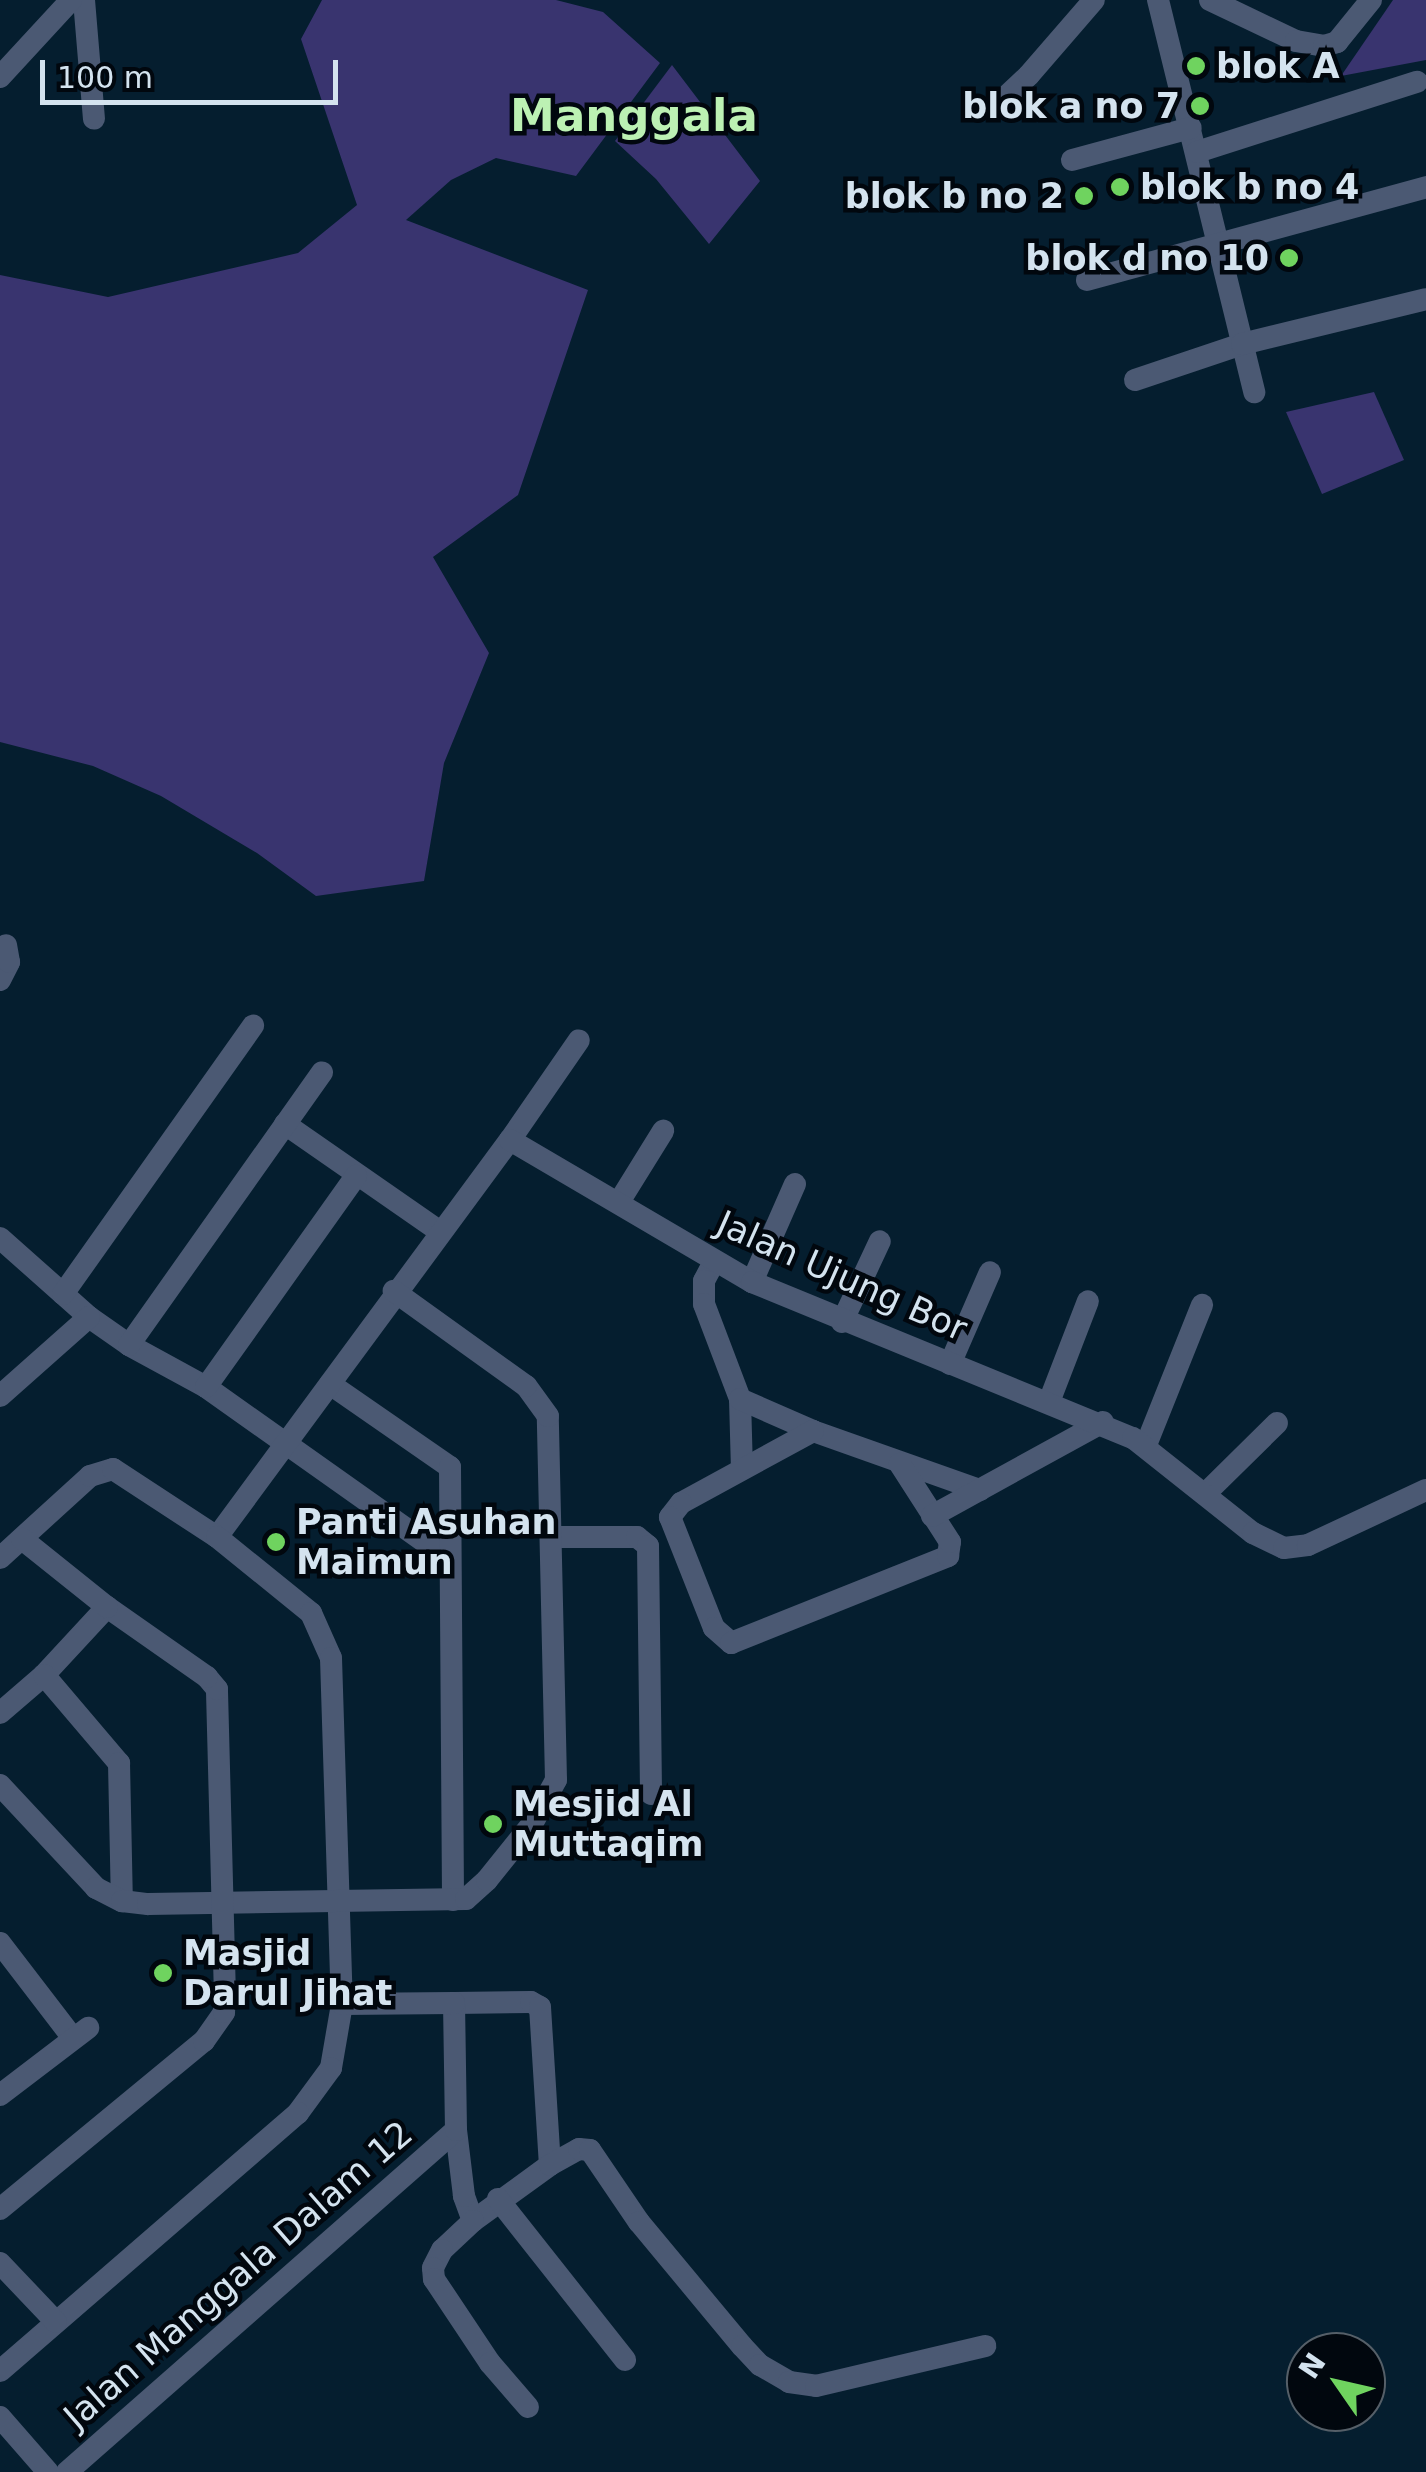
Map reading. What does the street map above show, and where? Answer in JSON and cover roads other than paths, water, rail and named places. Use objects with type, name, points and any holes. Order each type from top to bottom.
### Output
[{"type":"street","points":[[0,77],[71,0]]},
{"type":"street","points":[[84,0],[94,118]]},
{"type":"street","points":[[996,106],[1029,76],[1094,0]]},
{"type":"street","points":[[1158,0],[1254,392]]},
{"type":"street","points":[[1210,0],[1296,41],[1324,46],[1337,42],[1371,0]]},
{"type":"street","points":[[1197,152],[1417,82]]},
{"type":"street","points":[[1072,160],[1191,128]]},
{"type":"street","points":[[1088,280],[1426,187]]},
{"type":"street","points":[[1135,380],[1242,344],[1426,299]]},
{"type":"street","points":[[0,980],[8,969],[6,944]]},
{"type":"street","points":[[63,1294],[252,1026]]},
{"type":"street","points":[[216,1537],[287,1445],[394,1291],[510,1140],[579,1040]]},
{"type":"street","points":[[128,1345],[322,1072]]},
{"type":"street","points":[[285,1124],[439,1231]]},
{"type":"street","points":[[620,1202],[663,1132]]},
{"type":"street","name":"Jalan Ujung Bor","points":[[510,1140],[752,1282],[842,1322],[1103,1422],[1146,1445],[1253,1534],[1284,1548],[1308,1545],[1426,1490]]},
{"type":"street","points":[[206,1387],[356,1176]]},
{"type":"street","points":[[752,1282],[795,1184]]},
{"type":"street","points":[[0,1238],[89,1317],[128,1345],[206,1387],[449,1559]]},
{"type":"street","points":[[842,1322],[880,1242]]},
{"type":"street","points":[[0,1272],[17,1255]]},
{"type":"street","points":[[714,1262],[704,1280],[704,1304],[740,1399],[742,1469]]},
{"type":"street","points":[[950,1364],[990,1272]]},
{"type":"street","points":[[0,1785],[82,1876],[122,1901],[453,1900],[466,1898],[481,1887],[554,1789],[552,1435],[542,1402],[394,1291]]},
{"type":"street","points":[[1049,1402],[1088,1301]]},
{"type":"street","points":[[1146,1445],[1202,1306]]},
{"type":"street","points":[[0,1396],[89,1317]]},
{"type":"street","points":[[330,1384],[449,1465],[453,1900]]},
{"type":"street","points":[[740,1399],[900,1464],[980,1490]]},
{"type":"street","points":[[932,1516],[1103,1422]]},
{"type":"street","points":[[1205,1494],[1277,1423]]},
{"type":"street","points":[[813,1431],[681,1503],[669,1522],[714,1628],[731,1643],[948,1556],[952,1546],[900,1464]]},
{"type":"street","points":[[0,1558],[90,1476],[109,1469],[216,1537],[311,1614],[331,1658],[342,2004],[331,2068],[298,2113],[0,2371]]},
{"type":"street","points":[[553,1537],[637,1537],[648,1546],[650,1794]]},
{"type":"street","points":[[0,2208],[54,2168],[212,2031],[224,2012],[217,1689],[22,1539]]},
{"type":"street","points":[[0,1713],[44,1675],[107,1607]]},
{"type":"street","points":[[44,1675],[121,1769],[122,1901]]},
{"type":"street","points":[[0,1943],[80,2033],[2,2089]]},
{"type":"street","points":[[342,2004],[531,2002],[540,2007],[550,2165]]},
{"type":"street","name":"Jalan Manggala Dalam 12","points":[[67,2472],[456,2130],[454,2003]]},
{"type":"street","points":[[456,2130],[464,2196],[473,2220]]},
{"type":"street","points":[[528,2407],[490,2362],[434,2279],[436,2258],[498,2199],[579,2149],[590,2150],[639,2222],[742,2346],[760,2365],[788,2382],[816,2386],[985,2346]]},
{"type":"street","points":[[498,2199],[625,2360]]},
{"type":"street","points":[[0,2263],[56,2322]]},
{"type":"street","points":[[0,2418],[48,2472]]},
{"type":"place","name":"blok A","points":[[1196,66]]},
{"type":"place","name":"blok a no 7","points":[[1200,106]]},
{"type":"place","name":"blok b no 4","points":[[1120,187]]},
{"type":"place","name":"blok b no 2","points":[[1084,196]]},
{"type":"place","name":"blok d no 10","points":[[1289,258]]},
{"type":"place","name":"Panti Asuhan Maimun","points":[[276,1542]]},
{"type":"place","name":"Mesjid Al Muttaqim","points":[[493,1824]]},
{"type":"place","name":"Masjid Darul Jihat","points":[[163,1973]]},
{"type":"district","name":"Manggala","points":[[634,116]]}]
